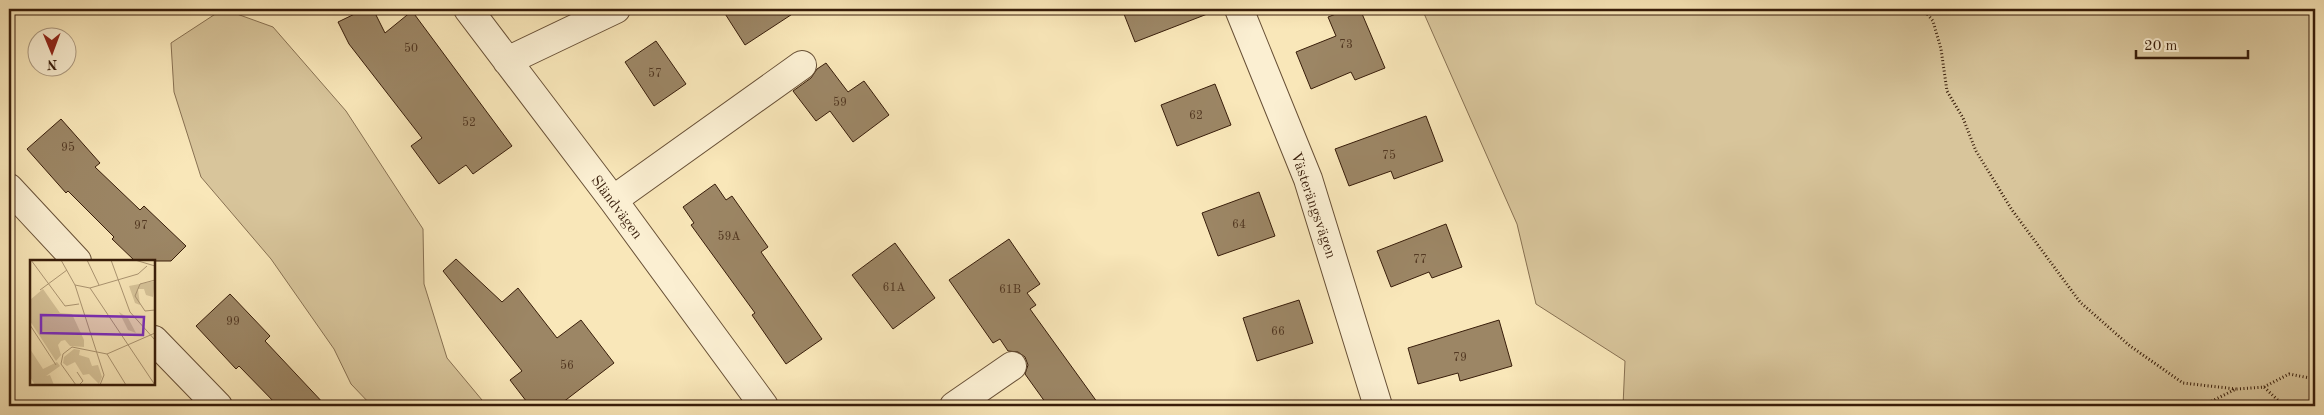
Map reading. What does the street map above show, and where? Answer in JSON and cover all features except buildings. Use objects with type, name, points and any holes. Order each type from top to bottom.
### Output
[{"type":"street","name":"Sländvägen","points":[[468,9],[613,200],[764,406]]},
{"type":"street","points":[[507,60],[616,9]]},
{"type":"street","name":"Västerängsvägen","points":[[1239,9],[1308,179],[1378,406]]},
{"type":"street","points":[[613,200],[802,66]]},
{"type":"street","points":[[9,188],[76,260]]},
{"type":"street","points":[[155,341],[218,406]]},
{"type":"street","points":[[954,406],[1012,366]]},
{"type":"path","points":[[1923,9],[1933,20],[1941,49],[1948,91],[1963,118],[1976,151],[2012,210],[2080,302],[2130,346],[2183,383],[2236,389],[2264,387],[2289,374],[2315,379]]},
{"type":"path","points":[[2264,387],[2284,406]]},
{"type":"path","points":[[2202,406],[2236,389]]},
{"type":"shaded area","points":[[223,9],[273,27],[346,111],[423,229],[424,284],[447,358],[487,406],[372,406],[351,384],[334,349],[271,259],[201,177],[174,92],[171,43]]},
{"type":"shaded area","points":[[1422,9],[2315,9],[2315,406],[1623,406],[1625,361],[1536,304],[1517,224]]}]
